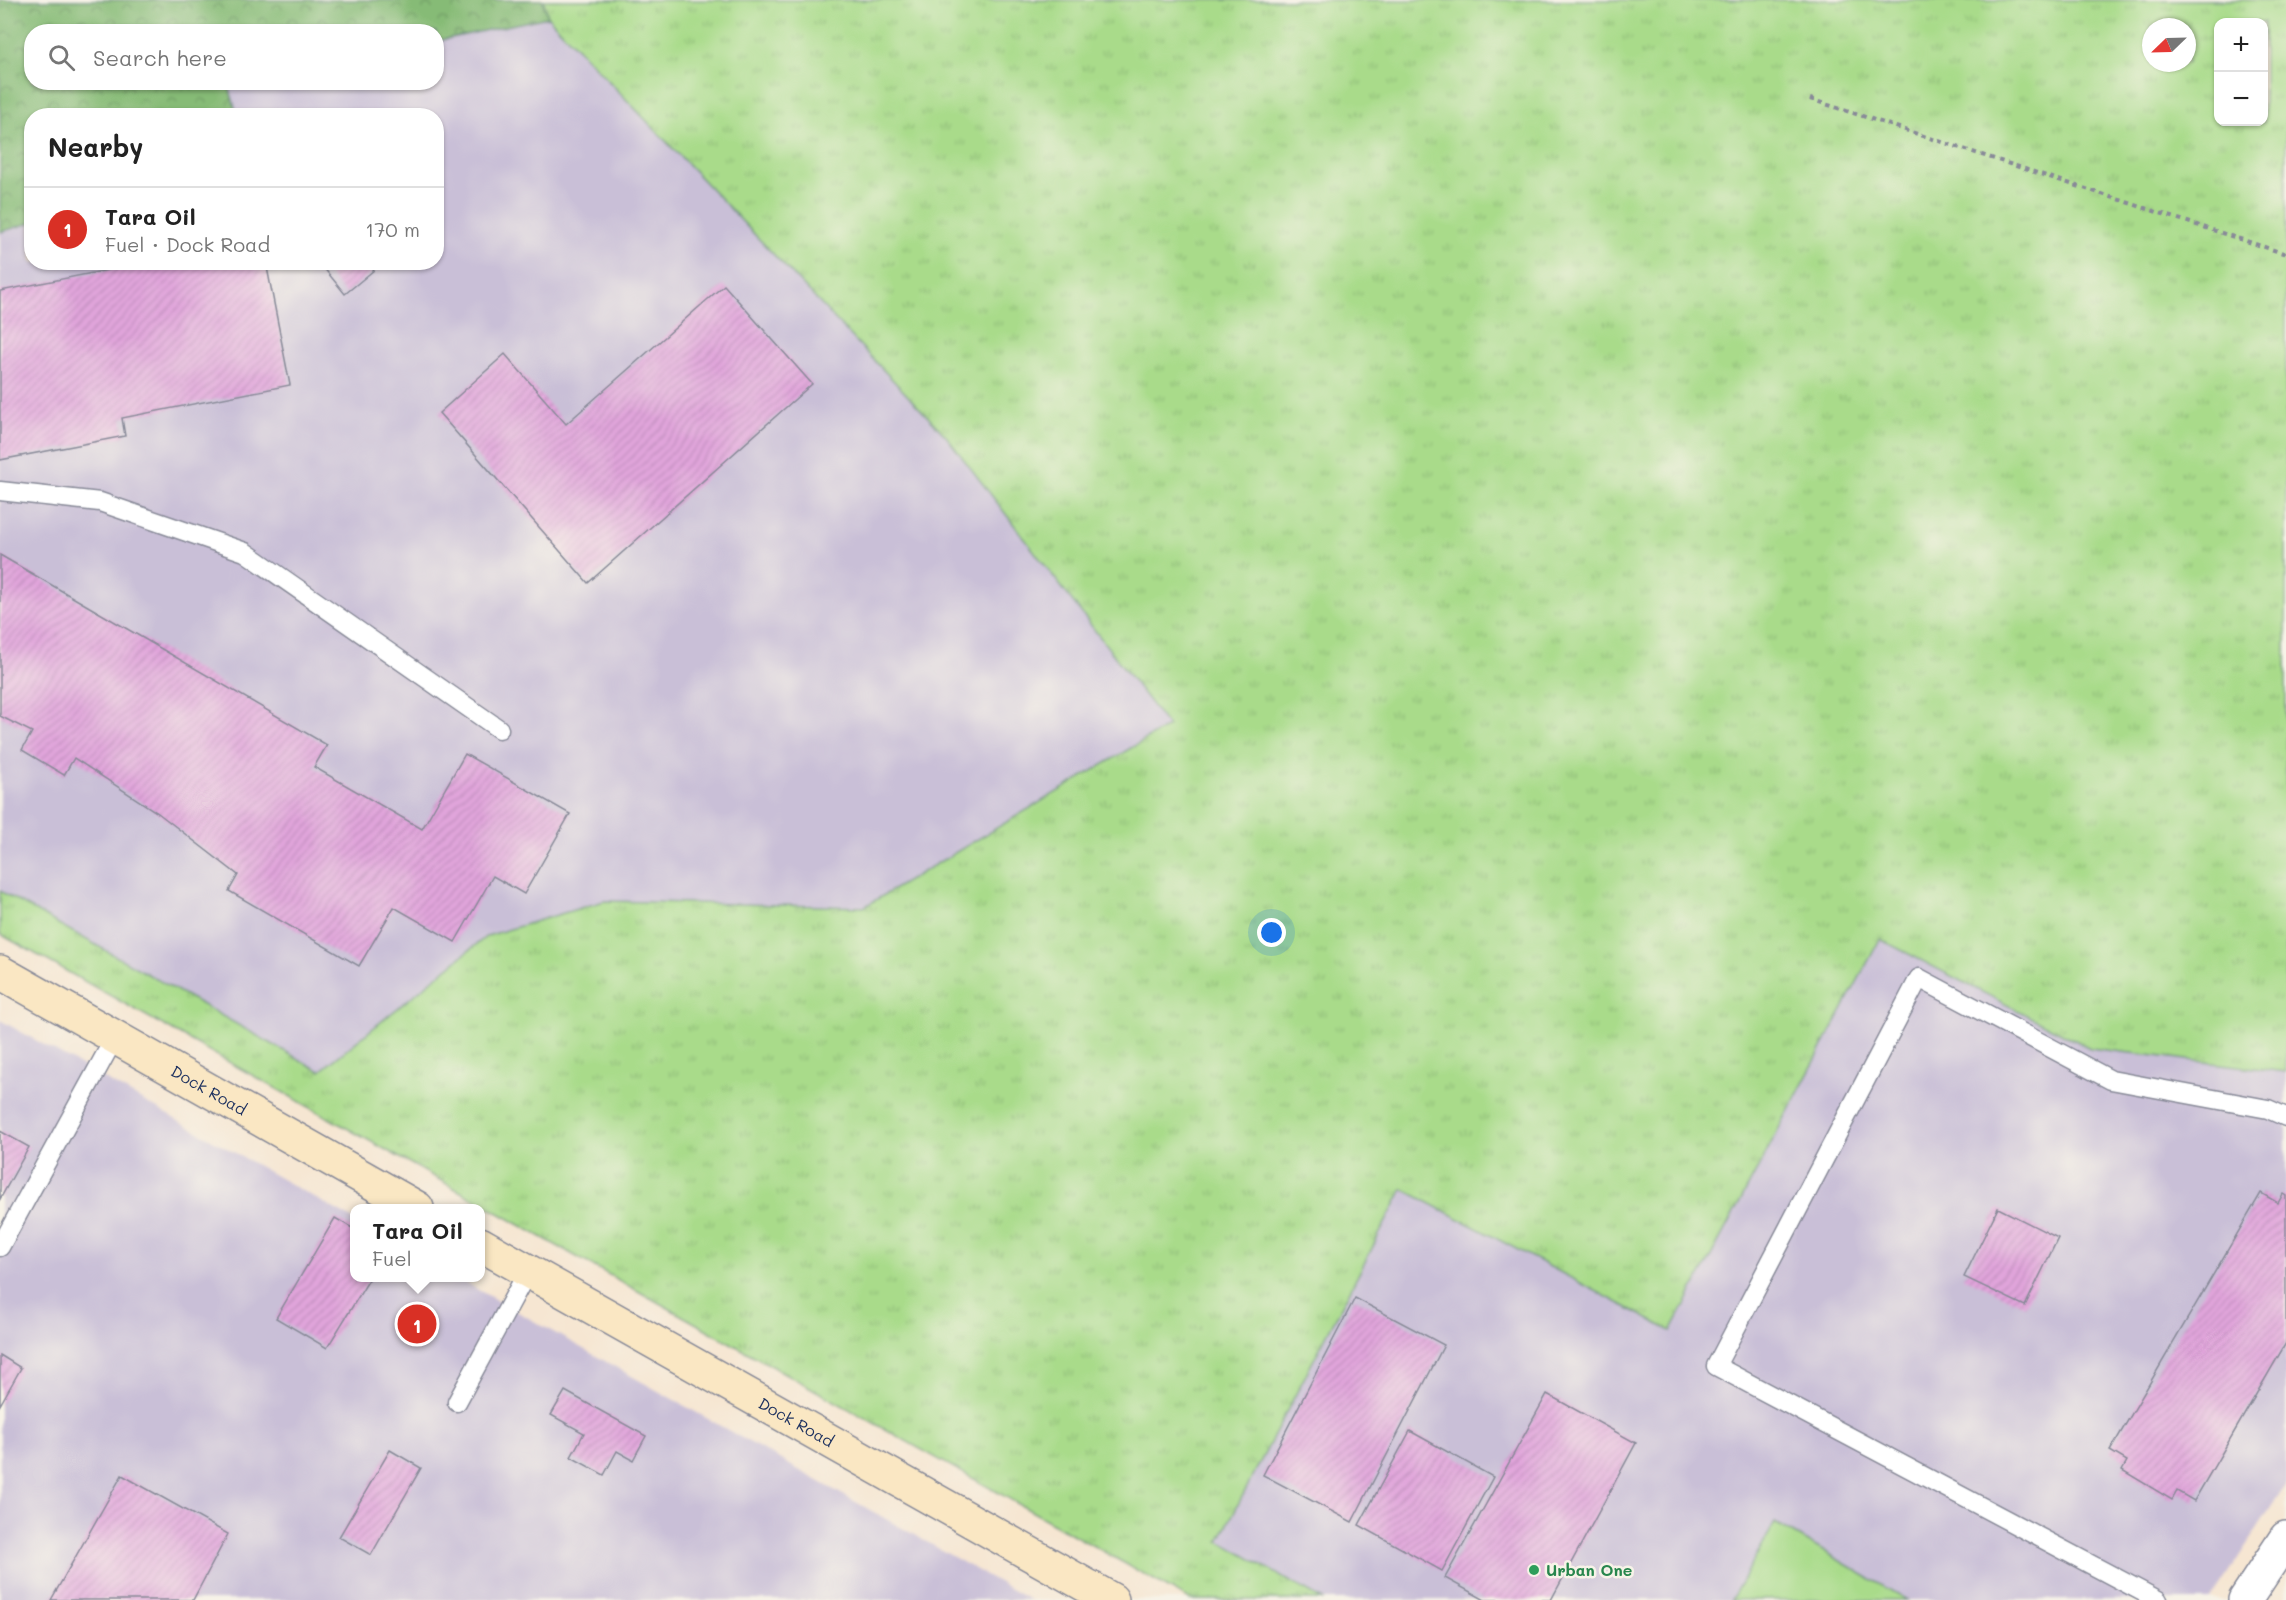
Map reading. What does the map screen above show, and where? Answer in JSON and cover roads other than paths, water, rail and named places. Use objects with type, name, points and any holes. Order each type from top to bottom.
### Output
[{"type":"main road","name":"Dock Road","points":[[0,972],[408,1204]]},
{"type":"main road","name":"Dock Road","points":[[485,1248],[1112,1600]]},
{"type":"street","points":[[2245,1600],[2286,1538]]},
{"type":"lane","points":[[0,491],[100,502],[245,552],[500,729]]},
{"type":"lane","points":[[2158,1600],[1716,1366],[1919,978],[2111,1080],[2268,1109],[2286,1117]]},
{"type":"lane","points":[[0,1247],[115,1037]]},
{"type":"lane","points":[[457,1402],[528,1272]]},
{"type":"place","name":"Tara Oil","points":[[417,1324]]},
{"type":"place","name":"Urban One","points":[[1534,1570]]}]
